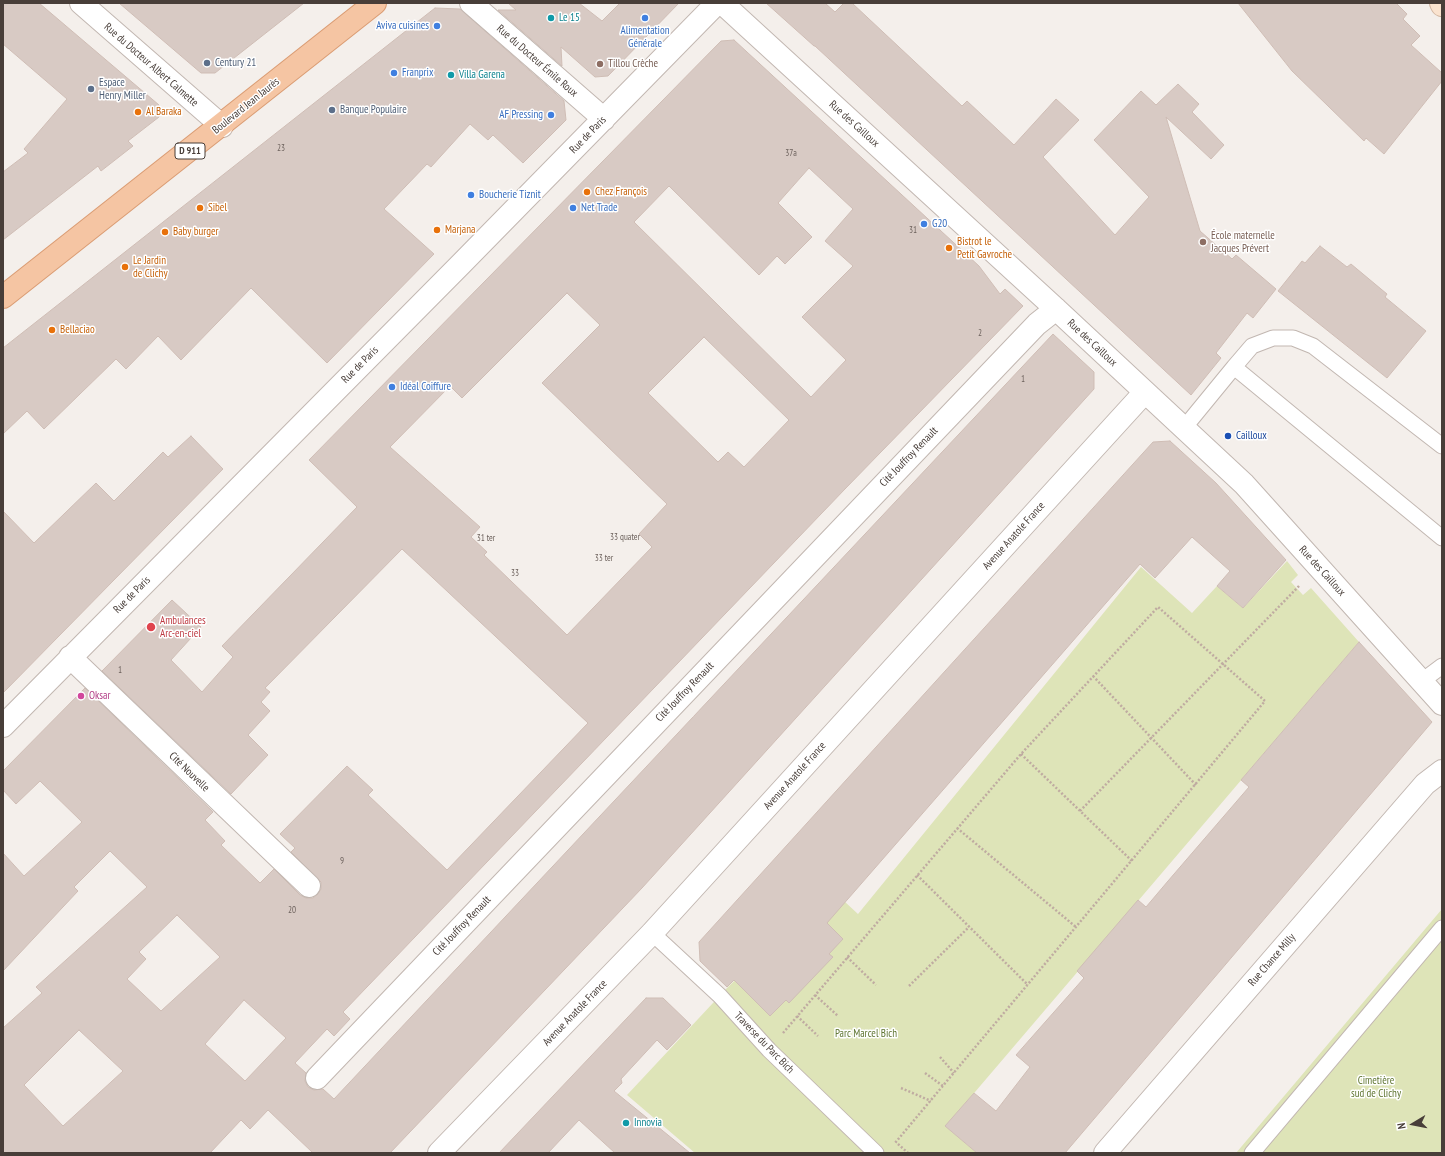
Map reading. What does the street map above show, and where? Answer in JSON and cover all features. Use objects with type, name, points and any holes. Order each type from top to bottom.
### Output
[{"type":"main road","name":"Boulevard Jean Jaurès","points":[[3,297],[222,126],[375,3]]},
{"type":"street","name":"Rue du Docteur Albert Calmette","points":[[81,3],[222,126]]},
{"type":"street","name":"Rue du Docteur Émile Roux","points":[[471,3],[604,119]]},
{"type":"street","name":"Rue de Paris","points":[[3,726],[717,3]]},
{"type":"street","name":"Rue des Cailloux","points":[[722,3],[1056,309],[1244,484],[1442,704]]},
{"type":"street","name":"Cité Jouffroy Renault","points":[[317,1078],[1036,324],[1056,309]]},
{"type":"street","name":"Avenue Anatole France","points":[[439,1153],[652,933],[1146,392]]},
{"type":"street","name":"Cité Nouvelle","points":[[70,657],[309,886]]},
{"type":"street","name":"Rue Chance Milly","points":[[1105,1153],[1420,790],[1442,771]]},
{"type":"lane","points":[[1184,428],[1252,346],[1273,338],[1293,338],[1313,346],[1442,446]]},
{"type":"lane","points":[[1234,367],[1442,538]]},
{"type":"lane","points":[[1422,681],[1442,666]]},
{"type":"lane","points":[[1252,1153],[1442,928]]},
{"type":"lane","name":"Traverse du Parc Bich","points":[[652,933],[720,996],[769,1050],[876,1153]]},
{"type":"path","points":[[1080,811],[1297,588],[1319,568]]},
{"type":"path","points":[[769,1050],[1020,754],[1158,607],[1265,701],[891,1148]]},
{"type":"path","points":[[1093,676],[1196,784]]},
{"type":"path","points":[[1020,754],[1132,861]]},
{"type":"path","points":[[957,828],[1076,927]]},
{"type":"path","points":[[917,875],[1028,985]]},
{"type":"path","points":[[909,986],[969,927]]},
{"type":"path","points":[[847,958],[876,985]]},
{"type":"path","points":[[815,995],[838,1016]]},
{"type":"path","points":[[797,1016],[818,1036]]},
{"type":"path","points":[[940,1057],[954,1073]]},
{"type":"path","points":[[925,1073],[943,1086]]},
{"type":"path","points":[[901,1088],[931,1101]]},
{"type":"path","points":[[896,1142],[908,1153]]},
{"type":"green space","name":"Parc Marcel Bich","points":[[1287,561],[1298,575],[1291,582],[1303,595],[1311,588],[1359,642],[946,1126],[977,1153],[695,1153],[627,1095],[727,988],[830,888],[858,914],[1141,567],[1192,613],[1217,586],[1243,608]]},
{"type":"green space","name":"Cimetière sud de Clichy","points":[[1442,909],[1442,1153],[1236,1153]]},
{"type":"building","points":[[3,3],[39,3],[159,105],[159,117],[128,141],[133,146],[101,171],[98,166],[3,240],[3,172],[28,153],[24,149],[67,99],[3,44]]},
{"type":"building","points":[[119,3],[304,3],[215,73],[201,73]]},
{"type":"building","points":[[508,3],[579,3],[602,21],[620,3],[679,3],[608,76],[595,77],[561,47],[562,66],[498,10],[516,10]]},
{"type":"building","points":[[766,3],[825,3],[835,12],[844,3],[852,3],[962,106],[967,101],[1014,145],[1056,99],[1079,120],[1043,157],[1115,235],[1149,197],[1094,140],[1141,91],[1156,105],[1178,84],[1199,104],[1192,112],[1224,145],[1211,159],[1166,117],[1200,231],[1232,259],[1236,255],[1276,289],[1253,318],[1247,313],[1216,353],[1221,358],[1191,395],[815,46]]},
{"type":"building","points":[[1238,3],[1396,3],[1407,14],[1403,19],[1420,36],[1411,45],[1442,73],[1442,81],[1384,154],[1366,138],[1364,141],[1292,71]]},
{"type":"building","points":[[435,8],[460,9],[564,101],[566,120],[523,163],[493,135],[488,140],[470,124],[431,167],[427,164],[384,209],[434,254],[327,363],[251,288],[181,360],[158,336],[126,369],[116,359],[44,429],[27,411],[3,434],[3,348]]},
{"type":"building","points":[[734,40],[979,266],[1000,294],[1005,289],[1023,306],[845,489],[343,1012],[350,1019],[334,1036],[327,1029],[295,1063],[306,1073],[305,1081],[308,1087],[314,1090],[323,1089],[334,1099],[1053,334],[1094,372],[1094,389],[642,888],[390,1153],[313,1153],[268,1110],[250,1129],[241,1120],[210,1153],[3,1153],[3,1028],[42,993],[36,987],[147,887],[110,851],[74,887],[78,891],[3,971],[3,853],[24,876],[82,822],[40,781],[16,804],[3,790],[3,771],[85,688],[213,812],[205,820],[225,841],[221,845],[260,883],[274,869],[300,895],[306,898],[313,898],[318,894],[321,889],[321,882],[291,852],[295,848],[280,834],[347,766],[373,790],[368,795],[447,870],[588,723],[402,549],[265,688],[270,692],[261,702],[270,711],[248,735],[268,755],[231,794],[102,671],[172,600],[201,627],[171,660],[202,692],[233,657],[222,646],[357,507],[309,460],[721,41]],"holes":[[[809,168],[853,209],[825,241],[853,266],[802,317],[846,360],[811,397],[634,222],[669,186],[759,275],[777,256],[785,264],[812,237],[778,203]],[[567,293],[600,325],[542,383],[667,504],[639,534],[652,547],[567,635],[484,555],[487,552],[471,537],[480,527],[390,447],[450,386],[462,398]],[[704,337],[789,420],[744,467],[728,452],[718,462],[648,393]],[[177,915],[220,957],[161,1011],[127,979],[146,959],[139,952]],[[244,1000],[286,1038],[245,1081],[205,1044]],[[79,1030],[123,1071],[63,1126],[24,1085]]]},
{"type":"building","points":[[1320,246],[1347,267],[1351,264],[1387,294],[1385,297],[1426,331],[1387,378],[1278,291],[1302,261],[1305,263]]},
{"type":"building","points":[[191,436],[223,469],[3,693],[3,511],[34,543],[96,483],[114,501],[163,452],[168,457]]},
{"type":"building","points":[[1170,441],[1216,483],[1286,560],[1243,608],[1217,586],[1230,571],[1192,537],[1155,578],[1140,564],[827,923],[843,939],[829,954],[833,957],[789,1003],[786,1000],[770,1016],[734,980],[727,987],[700,961],[699,942],[1153,442]]},
{"type":"building","points":[[1359,642],[1432,722],[1065,1153],[977,1153],[945,1126],[974,1093],[996,1111],[1030,1067],[1016,1055],[1084,978],[1077,971],[1138,900],[1146,907],[1249,787],[1241,780]]},
{"type":"building","points":[[646,998],[663,998],[691,1025],[667,1050],[657,1040],[621,1079],[622,1083],[614,1091],[690,1153],[615,1153],[579,1120],[548,1153],[499,1153]]},
{"type":"place","name":"Le 15","points":[[551,18]]},
{"type":"place","name":"Alimentation Générale","points":[[645,18]]},
{"type":"place","name":"Aviva cuisines","points":[[437,26]]},
{"type":"place","name":"Century 21","points":[[207,63]]},
{"type":"place","name":"Tillou Crèche","points":[[600,64]]},
{"type":"place","name":"Franprix","points":[[394,73]]},
{"type":"place","name":"Villa Garena","points":[[451,75]]},
{"type":"place","name":"Espace Henry Miller","points":[[91,89]]},
{"type":"place","name":"Banque Populaire","points":[[332,110]]},
{"type":"place","name":"Al Baraka","points":[[138,112]]},
{"type":"place","name":"AF Pressing","points":[[551,115]]},
{"type":"place","name":"Chez François","points":[[587,192]]},
{"type":"place","name":"Boucherie Tiznit","points":[[471,195]]},
{"type":"place","name":"Sibel","points":[[200,208]]},
{"type":"place","name":"Net Trade","points":[[573,208]]},
{"type":"place","name":"G20","points":[[924,224]]},
{"type":"place","name":"Marjana","points":[[437,230]]},
{"type":"place","name":"Baby burger","points":[[165,232]]},
{"type":"place","name":"École maternelle Jacques Prévert","points":[[1203,242]]},
{"type":"place","name":"Bistrot le Petit Gavroche","points":[[949,248]]},
{"type":"place","name":"Le Jardin de Clichy","points":[[125,267]]},
{"type":"place","name":"Bellaciao","points":[[52,330]]},
{"type":"place","name":"Idéal Coiffure","points":[[392,387]]},
{"type":"place","name":"Cailloux","points":[[1228,436]]},
{"type":"place","name":"Ambulances Arc-en-ciel","points":[[151,627]]},
{"type":"place","name":"Oksar","points":[[81,696]]},
{"type":"place","name":"Innovia","points":[[626,1123]]}]
